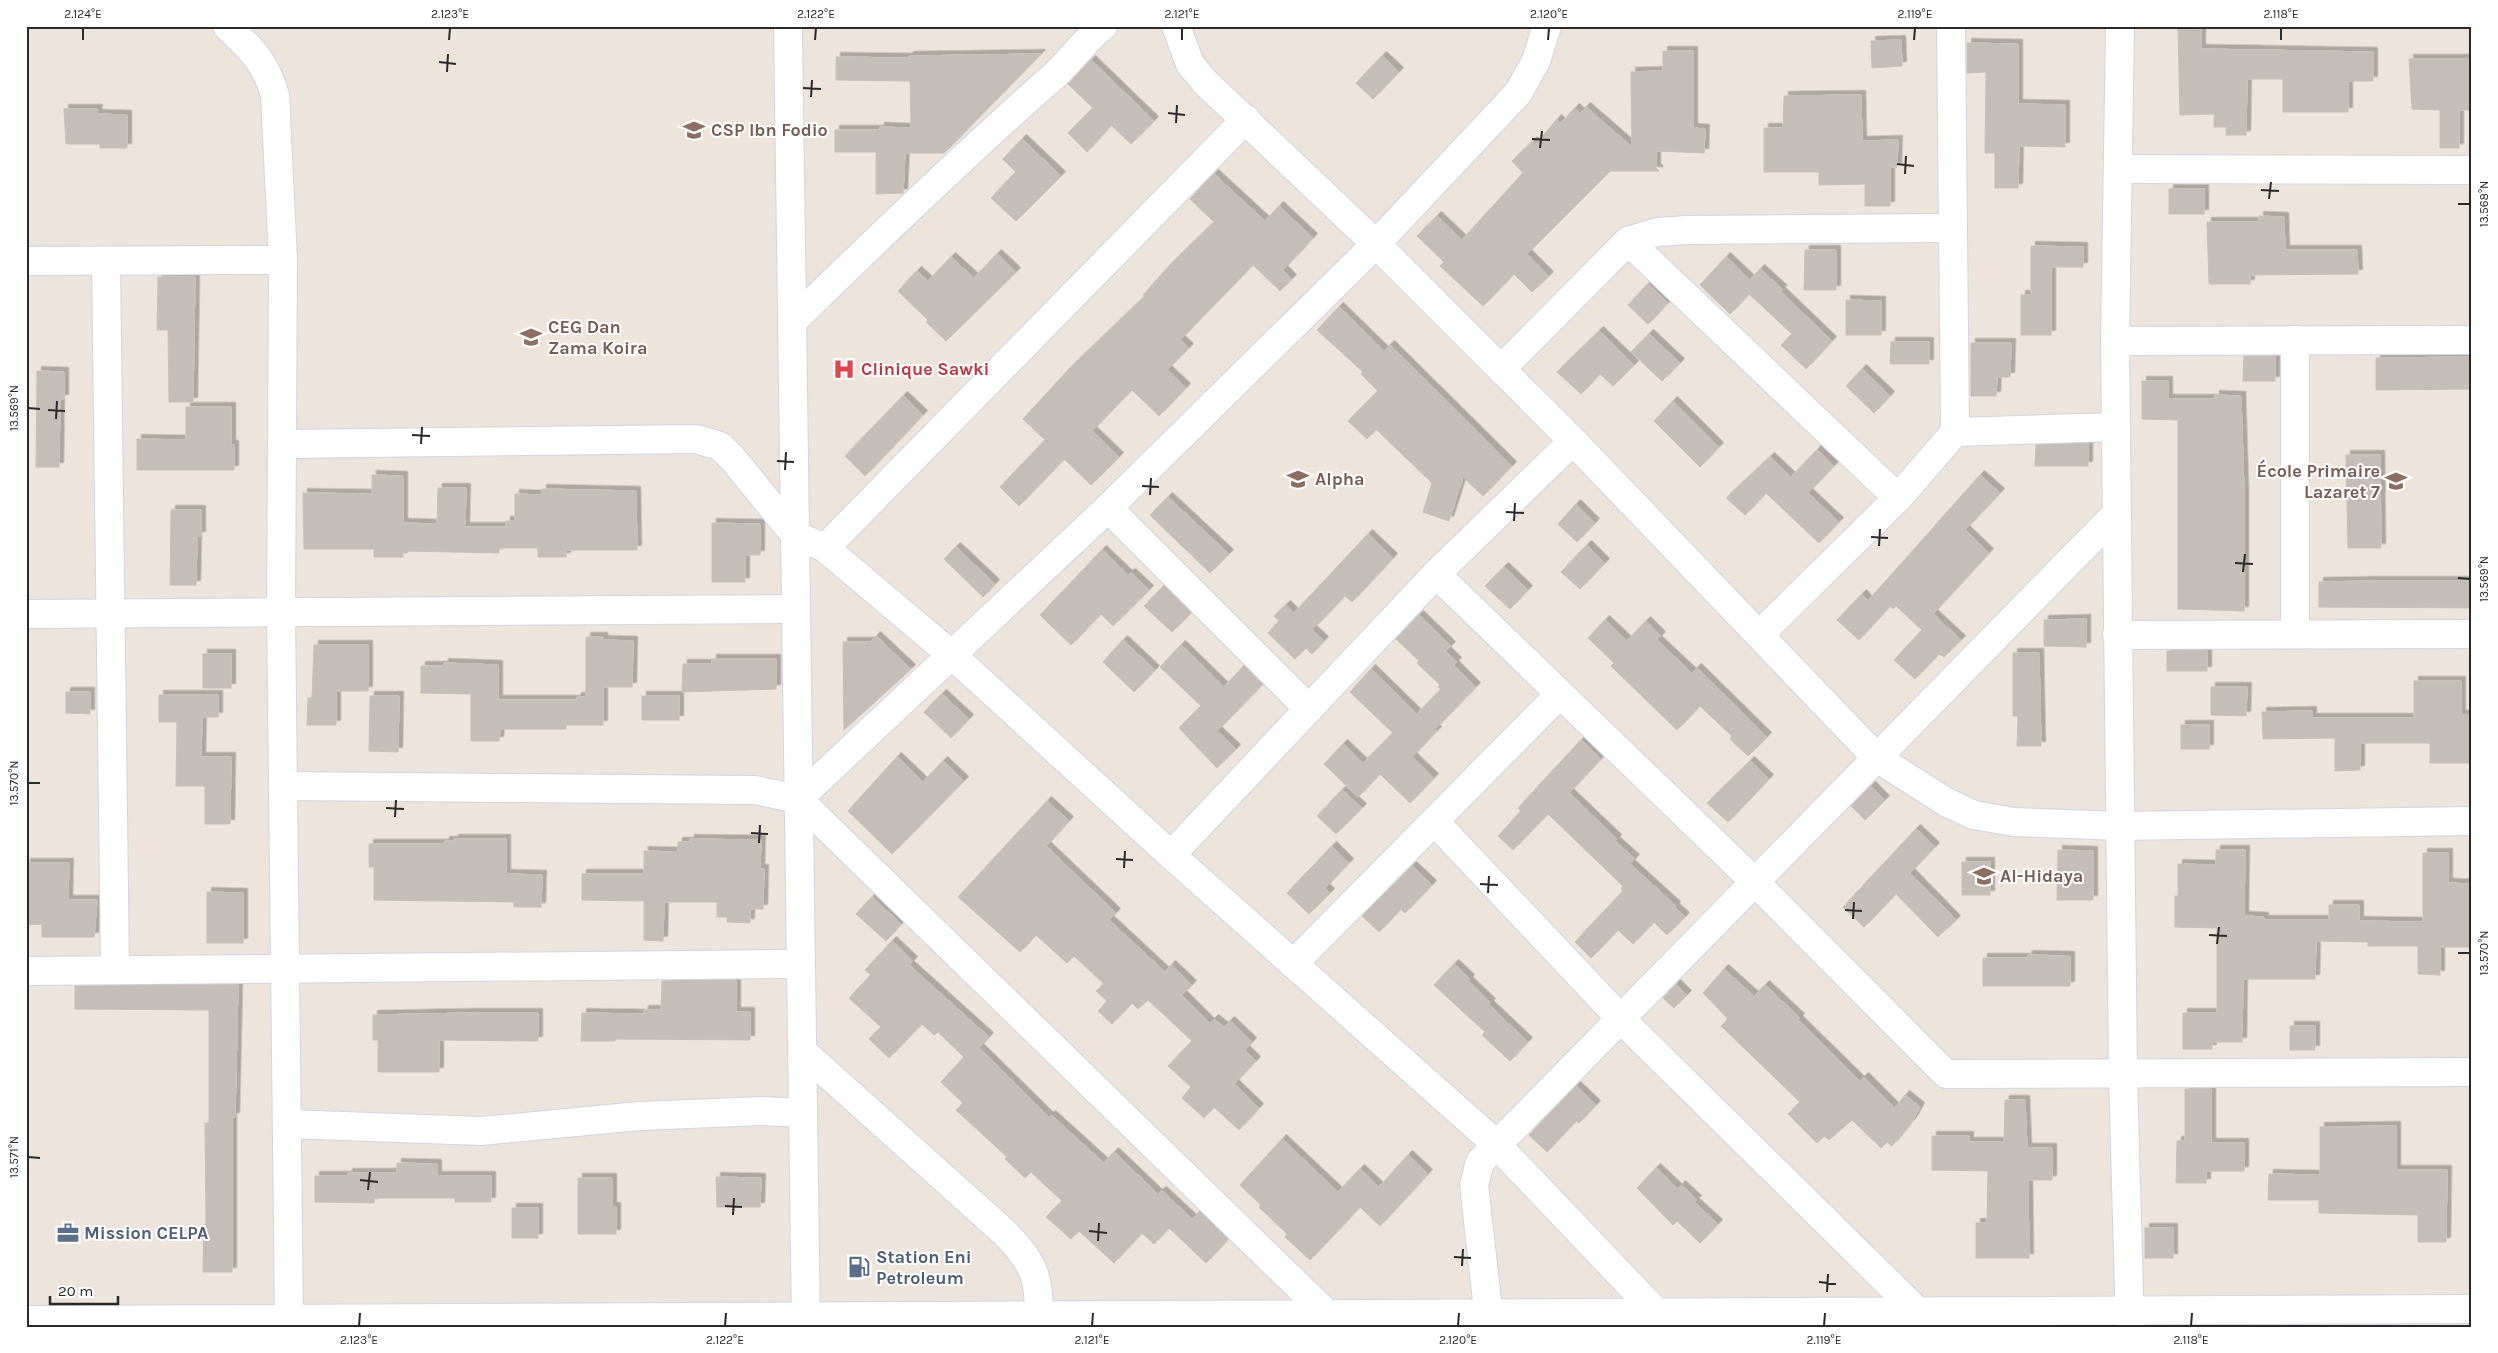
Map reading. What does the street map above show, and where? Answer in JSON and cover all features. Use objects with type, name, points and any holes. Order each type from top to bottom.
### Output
[{"type":"street","points":[[227,26],[254,52],[264,65],[275,95],[283,260],[281,612],[290,1319]]},
{"type":"street","points":[[788,26],[805,1322]]},
{"type":"street","points":[[792,322],[964,155],[1059,71],[1085,41],[1103,26]]},
{"type":"street","points":[[1176,26],[1190,64],[1206,83],[1376,244],[1573,441],[1877,758],[1946,802],[1974,815],[2014,822],[2121,826],[2472,821]]},
{"type":"street","points":[[798,799],[954,656],[1108,508],[1376,244],[1518,93],[1536,61],[1547,26]]},
{"type":"street","points":[[1759,635],[1898,498],[1955,432],[1951,26]]},
{"type":"street","points":[[2120,26],[2115,341],[2117,635],[2123,1075],[2130,1319]]},
{"type":"street","points":[[825,548],[1246,119]]},
{"type":"street","points":[[2118,169],[2472,170]]},
{"type":"street","points":[[1501,369],[1628,241],[1657,232],[1687,230],[1953,228]]},
{"type":"street","points":[[1628,241],[1898,498]]},
{"type":"street","points":[[26,261],[283,260]]},
{"type":"street","points":[[106,261],[115,970]]},
{"type":"street","points":[[2295,340],[2295,634]]},
{"type":"street","points":[[2115,341],[2472,340]]},
{"type":"street","points":[[1955,432],[2116,426]]},
{"type":"street","points":[[282,444],[696,439],[720,446],[733,459],[794,535],[825,548],[954,656],[1171,855],[1496,1144],[1657,1313]]},
{"type":"street","points":[[1171,855],[1436,574],[1573,441]]},
{"type":"street","points":[[1108,508],[1309,709]]},
{"type":"street","points":[[1489,1320],[1474,1185],[1480,1162],[1622,1020],[2117,513]]},
{"type":"street","points":[[1436,574],[1755,882],[1946,1074],[2123,1075],[2472,1072]]},
{"type":"street","points":[[26,614],[796,609]]},
{"type":"street","points":[[2117,635],[2472,634]]},
{"type":"street","points":[[1293,964],[1560,694]]},
{"type":"street","points":[[284,786],[756,790],[798,799],[1327,1314]]},
{"type":"street","points":[[1434,822],[1622,1020],[1918,1319]]},
{"type":"street","points":[[26,971],[800,964]]},
{"type":"street","points":[[802,1051],[1006,1232],[1026,1254],[1038,1282],[1039,1321]]},
{"type":"street","points":[[288,1124],[481,1132],[640,1116],[762,1112],[802,1113]]},
{"type":"street","points":[[35,1322],[290,1319],[455,1323],[1240,1321],[1327,1314],[1489,1320],[1657,1313],[1918,1319],[2348,1318],[2472,1309]]},
{"type":"building","points":[[2178,29],[2201,29],[2201,49],[2373,52],[2373,81],[2348,81],[2348,112],[2283,112],[2283,79],[2247,79],[2246,135],[2226,135],[2226,127],[2214,127],[2214,114],[2180,115]]},
{"type":"building","points":[[1901,40],[1902,66],[1872,68],[1871,41]]},
{"type":"building","points":[[1967,43],[2018,44],[2018,104],[2065,105],[2065,147],[2019,146],[2018,188],[1995,188],[1995,153],[1985,153],[1986,72],[1967,73]]},
{"type":"building","points":[[1663,51],[1693,51],[1693,128],[1705,129],[1704,153],[1656,151],[1656,168],[1659,171],[1610,171],[1527,254],[1549,276],[1532,292],[1514,274],[1483,306],[1440,266],[1444,262],[1417,236],[1437,216],[1462,240],[1523,173],[1512,161],[1533,141],[1536,144],[1557,119],[1561,123],[1575,108],[1580,113],[1586,107],[1632,147],[1631,72],[1663,71]]},
{"type":"building","points":[[1041,54],[944,153],[905,153],[903,193],[876,194],[876,152],[835,152],[835,130],[880,130],[880,127],[911,128],[910,81],[836,80],[836,57],[909,58],[909,56]]},
{"type":"building","points":[[1382,56],[1399,72],[1373,99],[1356,83]]},
{"type":"building","points":[[2409,59],[2472,59],[2472,110],[2459,110],[2459,148],[2440,148],[2440,110],[2412,109]]},
{"type":"building","points":[[1091,60],[1154,121],[1131,144],[1111,125],[1087,152],[1068,133],[1093,108],[1068,84]]},
{"type":"building","points":[[1861,95],[1862,141],[1898,140],[1897,167],[1890,167],[1890,206],[1865,206],[1865,184],[1819,185],[1819,172],[1764,172],[1764,128],[1783,128],[1784,96]]},
{"type":"building","points":[[64,109],[98,109],[97,114],[127,115],[127,148],[100,148],[100,144],[66,144]]},
{"type":"building","points":[[1022,139],[1061,176],[1016,221],[991,198],[1016,172],[1003,159]]},
{"type":"building","points":[[1214,174],[1265,221],[1279,206],[1313,238],[1283,270],[1292,279],[1280,291],[1253,265],[1180,340],[1189,348],[1167,370],[1186,388],[1159,416],[1132,390],[1092,431],[1119,457],[1091,485],[1064,459],[1019,506],[1000,487],[1045,440],[1023,419],[1071,367],[1145,296],[1143,295],[1170,265],[1214,222],[1190,199]]},
{"type":"building","points":[[2169,189],[2204,189],[2204,214],[2169,214]]},
{"type":"building","points":[[2259,216],[2284,217],[2285,250],[2357,250],[2358,274],[2250,275],[2250,284],[2209,284],[2207,222],[2259,222]]},
{"type":"building","points":[[2031,246],[2083,247],[2083,267],[2051,267],[2051,335],[2021,335],[2021,295],[2031,295]]},
{"type":"building","points":[[1805,250],[1836,250],[1836,290],[1804,290]]},
{"type":"building","points":[[997,254],[1016,272],[946,341],[926,322],[928,320],[898,291],[917,271],[928,281],[951,257],[974,278]]},
{"type":"building","points":[[1726,257],[1750,280],[1760,269],[1832,341],[1806,369],[1781,345],[1792,334],[1749,294],[1730,314],[1700,285]]},
{"type":"building","points":[[158,277],[195,277],[193,402],[169,402],[168,330],[157,330]]},
{"type":"building","points":[[1648,284],[1668,303],[1648,324],[1628,305]]},
{"type":"building","points":[[1846,300],[1881,301],[1881,335],[1846,335]]},
{"type":"building","points":[[1339,307],[1384,351],[1390,345],[1512,466],[1483,496],[1463,477],[1449,521],[1423,512],[1432,483],[1376,429],[1367,439],[1348,421],[1378,391],[1361,374],[1363,372],[1317,330]]},
{"type":"building","points":[[1599,331],[1634,365],[1613,386],[1600,374],[1581,394],[1557,372]]},
{"type":"building","points":[[1649,334],[1680,363],[1662,381],[1631,352]]},
{"type":"building","points":[[1891,342],[1929,342],[1929,364],[1890,364]]},
{"type":"building","points":[[1971,343],[2011,343],[2010,377],[1997,377],[1996,396],[1971,396]]},
{"type":"building","points":[[2244,356],[2275,356],[2275,381],[2243,381]]},
{"type":"building","points":[[2472,357],[2472,389],[2376,390],[2376,358]]},
{"type":"building","points":[[1862,369],[1890,396],[1874,413],[1846,386]]},
{"type":"building","points":[[37,371],[64,372],[64,399],[60,399],[59,467],[36,467]]},
{"type":"building","points":[[2142,381],[2168,381],[2168,399],[2215,399],[2215,395],[2241,396],[2244,492],[2244,611],[2178,609],[2178,420],[2142,419]]},
{"type":"building","points":[[903,396],[923,415],[865,476],[845,456]]},
{"type":"building","points":[[1673,401],[1719,447],[1700,467],[1654,421]]},
{"type":"building","points":[[186,407],[231,407],[231,445],[234,445],[234,470],[137,470],[137,439],[186,440]]},
{"type":"building","points":[[2088,443],[2088,466],[2035,466],[2036,445]]},
{"type":"building","points":[[1817,450],[1834,466],[1808,493],[1839,522],[1819,543],[1766,493],[1745,515],[1726,498],[1770,457],[1791,477]]},
{"type":"building","points":[[2346,455],[2380,455],[2381,548],[2348,548]]},
{"type":"building","points":[[372,475],[403,476],[403,523],[437,524],[438,488],[466,488],[465,527],[506,527],[506,521],[515,521],[515,494],[542,495],[542,489],[636,491],[637,550],[566,550],[566,557],[538,557],[538,548],[499,548],[499,553],[403,551],[403,557],[374,557],[374,549],[304,549],[303,493],[372,494]]},
{"type":"building","points":[[1980,475],[2000,493],[1965,530],[1989,553],[1933,614],[1961,640],[1944,657],[1939,654],[1915,679],[1894,660],[1922,630],[1896,606],[1893,609],[1890,606],[1859,640],[1837,620],[1862,594],[1868,601]]},
{"type":"building","points":[[1168,497],[1229,554],[1210,573],[1150,515]]},
{"type":"building","points":[[1576,504],[1595,523],[1577,542],[1558,524]]},
{"type":"building","points":[[171,510],[201,510],[201,536],[197,536],[196,585],[170,585]]},
{"type":"building","points":[[712,523],[760,524],[760,555],[745,555],[745,582],[712,582]]},
{"type":"building","points":[[1368,534],[1393,558],[1352,602],[1345,596],[1312,630],[1324,641],[1312,654],[1306,648],[1295,659],[1268,633],[1279,621],[1274,616],[1286,605],[1294,613]]},
{"type":"building","points":[[1587,545],[1605,563],[1580,589],[1561,572]]},
{"type":"building","points":[[956,547],[995,584],[983,597],[944,559]]},
{"type":"building","points":[[1102,550],[1128,575],[1131,573],[1149,590],[1113,626],[1101,614],[1071,645],[1040,615]]},
{"type":"building","points":[[1504,567],[1528,590],[1510,609],[1485,586]]},
{"type":"building","points":[[2472,581],[2472,608],[2319,607],[2319,582]]},
{"type":"building","points":[[1164,586],[1191,613],[1172,632],[1144,606]]},
{"type":"building","points":[[1419,615],[1451,646],[1446,651],[1457,662],[1454,665],[1476,687],[1435,729],[1437,731],[1412,757],[1434,778],[1410,803],[1380,774],[1358,797],[1324,764],[1343,744],[1363,763],[1393,733],[1350,692],[1371,669],[1417,714],[1441,689],[1438,687],[1440,685],[1417,663],[1419,661],[1396,639]]},
{"type":"building","points":[[2086,619],[2086,647],[2044,646],[2044,620]]},
{"type":"building","points":[[1605,620],[1627,641],[1646,621],[1661,636],[1657,640],[1692,673],[1697,668],[1767,737],[1748,756],[1730,739],[1732,736],[1700,706],[1677,730],[1611,666],[1614,663],[1588,638]]},
{"type":"building","points":[[876,636],[911,669],[844,730],[843,642],[871,642]]},
{"type":"building","points":[[586,637],[603,637],[603,640],[633,641],[632,687],[603,687],[603,725],[566,725],[566,729],[500,729],[499,741],[471,741],[471,694],[421,693],[421,666],[444,666],[444,663],[498,665],[498,700],[577,700],[577,697],[586,697]]},
{"type":"building","points":[[1123,640],[1155,670],[1134,692],[1103,662]]},
{"type":"building","points":[[314,645],[368,645],[368,691],[336,691],[336,725],[307,725],[308,698],[312,698]]},
{"type":"building","points":[[1181,645],[1224,687],[1244,666],[1262,685],[1217,731],[1236,749],[1217,768],[1179,728],[1201,706],[1160,667]]},
{"type":"building","points":[[2167,651],[2207,651],[2207,671],[2167,671]]},
{"type":"building","points":[[2013,653],[2039,653],[2041,746],[2017,746],[2018,716],[2013,716]]},
{"type":"building","points":[[203,654],[231,654],[231,688],[203,688]]},
{"type":"building","points":[[712,659],[776,659],[776,689],[682,692],[683,664],[712,664]]},
{"type":"building","points":[[2414,681],[2461,681],[2461,715],[2472,715],[2472,763],[2430,763],[2430,743],[2360,743],[2360,770],[2335,771],[2335,738],[2263,739],[2262,712],[2312,711],[2312,718],[2414,718]]},
{"type":"building","points":[[2211,687],[2247,687],[2246,716],[2211,715]]},
{"type":"building","points":[[66,692],[90,692],[90,714],[66,713]]},
{"type":"building","points":[[942,694],[969,719],[951,738],[924,712]]},
{"type":"building","points":[[159,695],[218,695],[218,717],[202,717],[201,757],[231,757],[230,824],[205,824],[205,786],[176,786],[177,722],[159,722]]},
{"type":"building","points":[[370,696],[399,696],[398,752],[369,751]]},
{"type":"building","points":[[642,696],[679,696],[679,720],[642,720]]},
{"type":"building","points":[[2181,725],[2209,725],[2209,749],[2181,749]]},
{"type":"building","points":[[1581,740],[1601,759],[1569,793],[1635,859],[1630,864],[1676,906],[1674,907],[1685,917],[1667,935],[1654,922],[1633,944],[1618,930],[1591,958],[1575,942],[1623,891],[1621,889],[1623,886],[1548,814],[1513,850],[1498,836],[1521,811],[1518,808]]},
{"type":"building","points":[[897,757],[923,782],[943,761],[964,781],[892,854],[848,811]]},
{"type":"building","points":[[1750,761],[1769,779],[1728,822],[1707,803]]},
{"type":"building","points":[[1871,786],[1885,800],[1865,820],[1851,806]]},
{"type":"building","points":[[1342,790],[1362,808],[1336,834],[1317,816]]},
{"type":"building","points":[[1047,801],[1069,821],[1046,846],[1116,913],[1109,920],[1165,972],[1171,965],[1192,985],[1182,995],[1210,1023],[1214,1019],[1224,1027],[1230,1021],[1252,1042],[1245,1050],[1256,1061],[1234,1084],[1259,1108],[1239,1130],[1214,1107],[1204,1118],[1182,1098],[1191,1087],[1168,1066],[1192,1041],[1148,1000],[1138,1009],[1132,1003],[1112,1024],[1098,1011],[1107,1001],[1096,991],[1104,984],[1074,956],[1067,963],[1036,935],[1020,952],[958,897]]},
{"type":"building","points":[[1916,829],[1935,847],[1910,873],[1956,920],[1938,937],[1896,894],[1864,927],[1843,907]]},
{"type":"building","points":[[454,839],[506,839],[506,874],[542,875],[541,907],[514,907],[514,902],[374,900],[374,867],[369,867],[369,844],[445,844],[445,841],[454,841]]},
{"type":"building","points":[[690,839],[761,840],[760,869],[764,869],[763,909],[750,909],[750,923],[727,922],[727,917],[717,917],[717,902],[664,902],[663,941],[644,940],[644,901],[582,900],[582,874],[644,874],[644,851],[678,852],[678,842],[690,842]]},
{"type":"building","points":[[1332,846],[1349,863],[1325,888],[1330,893],[1309,914],[1287,893]]},
{"type":"building","points":[[2058,850],[2093,851],[2093,900],[2057,900]]},
{"type":"building","points":[[2216,850],[2245,850],[2244,916],[2264,917],[2264,920],[2329,920],[2329,905],[2359,905],[2359,921],[2423,922],[2423,853],[2448,853],[2448,883],[2472,884],[2472,947],[2440,947],[2440,975],[2418,974],[2418,946],[2368,946],[2368,942],[2316,941],[2315,979],[2243,979],[2242,1042],[2212,1042],[2212,1049],[2183,1049],[2183,1013],[2217,1013],[2217,928],[2175,927],[2175,896],[2178,896],[2178,864],[2216,865]]},
{"type":"building","points":[[1962,862],[1990,862],[1990,895],[1962,895]]},
{"type":"building","points":[[26,863],[69,863],[68,900],[97,900],[94,937],[42,937],[42,924],[26,925]]},
{"type":"building","points":[[1412,866],[1432,885],[1405,913],[1401,909],[1379,932],[1362,916]]},
{"type":"building","points":[[207,892],[243,893],[243,943],[207,943]]},
{"type":"building","points":[[872,897],[901,924],[886,941],[856,914]]},
{"type":"building","points":[[892,941],[913,961],[909,965],[989,1037],[979,1048],[1049,1117],[1051,1115],[1104,1163],[1114,1152],[1158,1194],[1162,1191],[1192,1219],[1199,1212],[1228,1239],[1206,1263],[1169,1228],[1154,1244],[1142,1233],[1114,1263],[1079,1231],[1071,1239],[1046,1217],[1062,1201],[1031,1172],[1025,1178],[1005,1159],[1007,1157],[956,1110],[963,1103],[941,1082],[964,1057],[938,1032],[934,1035],[922,1024],[889,1058],[869,1039],[881,1027],[849,998],[871,975],[865,970]]},
{"type":"building","points":[[2028,955],[2070,956],[2070,986],[1983,986],[1983,958],[2028,958]]},
{"type":"building","points":[[1454,964],[1470,979],[1468,981],[1491,1003],[1489,1005],[1528,1042],[1510,1061],[1482,1035],[1485,1032],[1434,985]]},
{"type":"building","points":[[1724,969],[1754,996],[1765,985],[1800,1018],[1798,1020],[1860,1081],[1864,1077],[1895,1108],[1905,1095],[1920,1107],[1913,1120],[1892,1146],[1887,1142],[1881,1148],[1852,1120],[1829,1140],[1824,1136],[1817,1143],[1788,1114],[1800,1102],[1721,1026],[1728,1019],[1703,993]]},
{"type":"building","points":[[736,980],[736,1012],[750,1012],[750,1040],[615,1039],[615,1041],[581,1041],[582,1013],[644,1014],[644,1010],[661,1010],[662,981]]},
{"type":"building","points":[[1676,984],[1687,995],[1674,1008],[1663,998]]},
{"type":"building","points":[[238,985],[235,1117],[232,1117],[232,1272],[203,1272],[204,1225],[206,1225],[205,1123],[209,1123],[209,1010],[75,1009],[75,986]]},
{"type":"building","points":[[538,1013],[538,1041],[439,1040],[439,1072],[378,1072],[378,1040],[373,1040],[373,1015]]},
{"type":"building","points":[[2290,1026],[2315,1026],[2315,1050],[2290,1050]]},
{"type":"building","points":[[1576,1086],[1596,1105],[1579,1123],[1576,1121],[1547,1152],[1529,1135]]},
{"type":"building","points":[[2185,1089],[2211,1089],[2211,1143],[2244,1143],[2244,1171],[2206,1171],[2206,1183],[2176,1183],[2177,1141],[2185,1141]]},
{"type":"building","points":[[2005,1100],[2025,1100],[2027,1148],[2052,1148],[2052,1180],[2028,1180],[2029,1258],[1976,1258],[1976,1223],[1987,1223],[1988,1171],[1932,1170],[1932,1136],[1969,1136],[1969,1142],[2004,1142]]},
{"type":"building","points":[[2396,1126],[2396,1170],[2447,1170],[2446,1242],[2418,1242],[2418,1215],[2319,1213],[2319,1200],[2268,1200],[2269,1174],[2320,1175],[2320,1127]]},
{"type":"building","points":[[1282,1139],[1338,1192],[1360,1169],[1379,1187],[1408,1155],[1428,1174],[1380,1226],[1360,1207],[1310,1260],[1285,1237],[1287,1234],[1259,1207],[1261,1205],[1240,1185]]},
{"type":"building","points":[[397,1163],[437,1164],[437,1176],[491,1176],[491,1202],[455,1202],[455,1198],[374,1198],[374,1203],[315,1202],[315,1176],[348,1176],[348,1173],[397,1173]]},
{"type":"building","points":[[1656,1168],[1678,1189],[1681,1185],[1697,1200],[1694,1202],[1718,1224],[1700,1243],[1677,1221],[1673,1225],[1637,1188]]},
{"type":"building","points":[[716,1177],[761,1178],[760,1207],[717,1207]]},
{"type":"building","points":[[578,1178],[612,1178],[612,1207],[616,1207],[616,1234],[578,1234]]},
{"type":"building","points":[[512,1208],[538,1208],[538,1238],[512,1238]]},
{"type":"building","points":[[2145,1228],[2173,1228],[2173,1258],[2145,1258]]},
{"type":"place","name":"CSP Ibn Fodio","points":[[694,130]]},
{"type":"place","name":"CEG Dan Zama Koira","points":[[531,337]]},
{"type":"place","name":"Clinique Sawki","points":[[844,369]]},
{"type":"place","name":"Alpha","points":[[1298,479]]},
{"type":"place","name":"École Primaire Lazaret 7","points":[[2396,481]]},
{"type":"place","name":"Al-Hidaya","points":[[1984,876]]},
{"type":"place","name":"Mission CELPA","points":[[68,1233]]},
{"type":"place","name":"Station Eni Petroleum","points":[[859,1267]]}]
